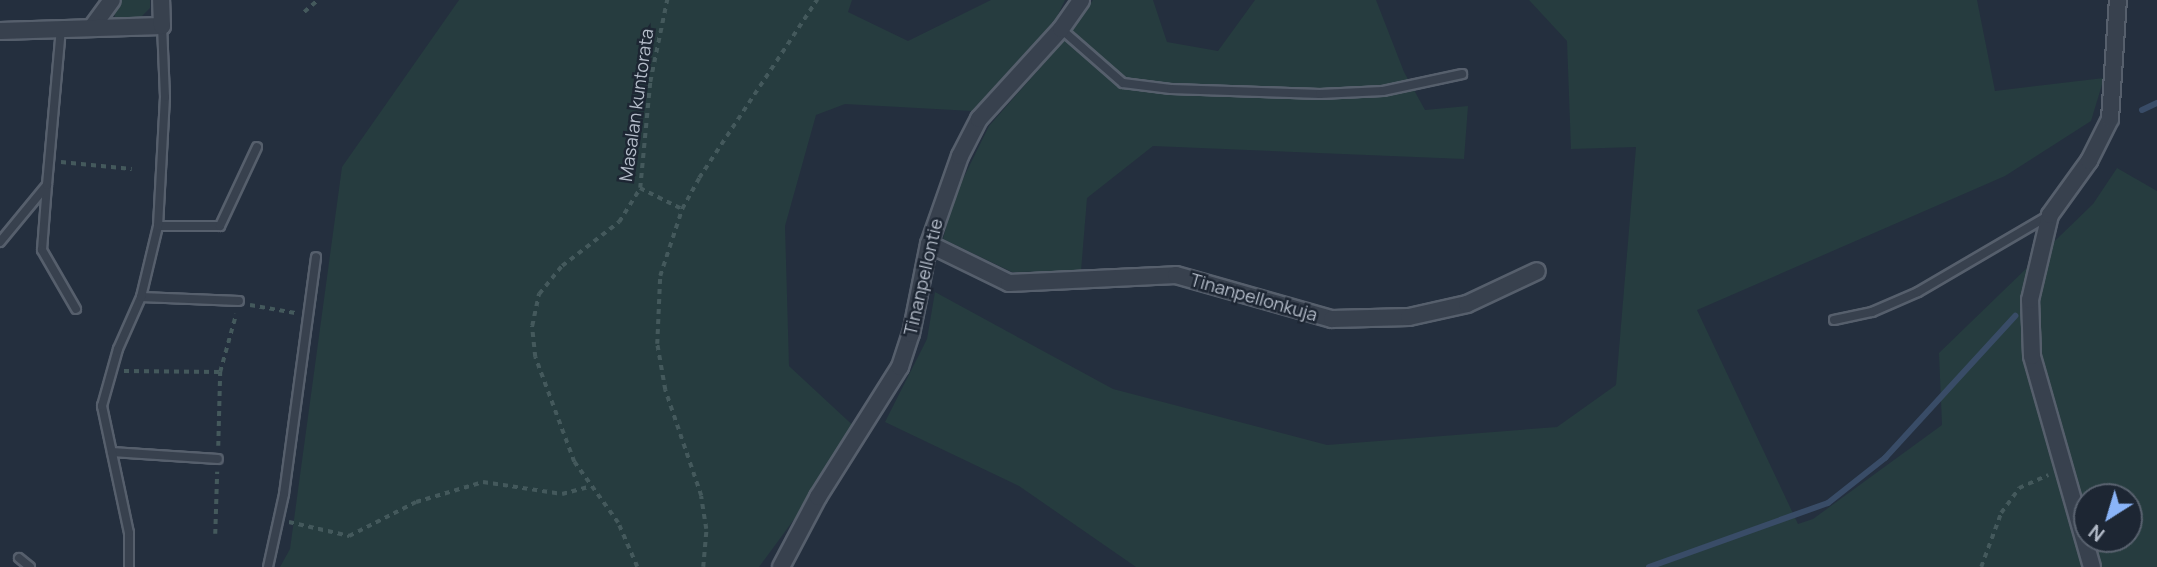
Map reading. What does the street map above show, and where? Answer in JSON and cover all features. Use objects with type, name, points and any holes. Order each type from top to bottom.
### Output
[{"type":"street","points":[[93,26],[112,0]]},
{"type":"street","points":[[0,31],[93,26],[162,26],[161,0]]},
{"type":"street","name":"Tinanpellontie","points":[[781,567],[818,497],[900,367],[912,334],[929,244],[956,166],[979,120],[1061,29],[1081,0]]},
{"type":"street","points":[[2092,567],[2032,356],[2030,300],[2049,215],[2089,161],[2110,119],[2118,0]]},
{"type":"street","name":"Tinanpellonkuja","points":[[929,244],[1009,283],[1176,275],[1332,319],[1409,317],[1467,304],[1537,271]]},
{"type":"lane","points":[[129,567],[129,533],[102,406],[110,371],[141,297],[158,226],[165,97],[162,26]]},
{"type":"lane","points":[[61,27],[42,250],[76,309]]},
{"type":"lane","points":[[1061,29],[1123,83],[1171,89],[1320,94],[1383,91],[1462,74]]},
{"type":"lane","points":[[158,226],[220,226],[257,147]]},
{"type":"lane","points":[[0,242],[47,185]]},
{"type":"lane","points":[[1834,320],[1872,312],[1918,292],[2049,215]]},
{"type":"lane","points":[[268,567],[279,520],[316,257]]},
{"type":"lane","points":[[141,297],[239,301]]},
{"type":"lane","points":[[112,452],[218,459]]},
{"type":"lane","points":[[19,558],[30,567]]},
{"type":"path","points":[[304,12],[318,0]]},
{"type":"path","name":"Masalan kuntorata","points":[[637,567],[618,523],[574,462],[535,357],[532,326],[539,295],[562,266],[619,222],[640,188],[650,82],[667,0]]},
{"type":"path","points":[[703,567],[706,529],[701,496],[665,390],[657,344],[660,276],[682,209],[817,0]]},
{"type":"path","points":[[48,161],[132,169]]},
{"type":"path","points":[[640,188],[682,209]]},
{"type":"path","points":[[215,534],[220,373],[239,301],[307,315]]},
{"type":"path","points":[[110,371],[220,373]]},
{"type":"path","points":[[1981,567],[2001,513],[2019,488],[2063,469]]},
{"type":"path","points":[[279,520],[348,536],[416,502],[483,482],[562,494],[591,486]]},
{"type":"green space","points":[[121,0],[150,0],[150,8],[140,18],[115,17],[113,10]]},
{"type":"green space","points":[[459,0],[852,0],[848,12],[908,41],[991,0],[1065,0],[1056,19],[972,111],[845,104],[816,115],[785,226],[789,366],[859,431],[759,567],[280,567],[290,549],[342,167]]},
{"type":"green space","points":[[1093,0],[1153,0],[1167,42],[1218,51],[1255,0],[1376,0],[1404,72],[1425,110],[1468,106],[1464,159],[1153,146],[1087,198],[1081,271],[1012,272],[943,239],[954,197],[989,126],[1056,50]]},
{"type":"green space","points":[[1529,0],[1977,0],[1995,91],[2104,78],[2091,121],[2005,176],[1697,310],[1798,524],[1813,519],[1942,425],[1939,353],[2093,204],[2117,168],[2157,191],[2157,567],[1136,567],[1019,486],[885,422],[927,339],[935,292],[1113,389],[1327,445],[1557,427],[1616,385],[1636,147],[1571,149],[1567,41]]},
{"type":"waterway","points":[[2142,110],[2157,103]]},
{"type":"waterway","points":[[1649,567],[1828,503],[1885,458],[2015,316]]}]
